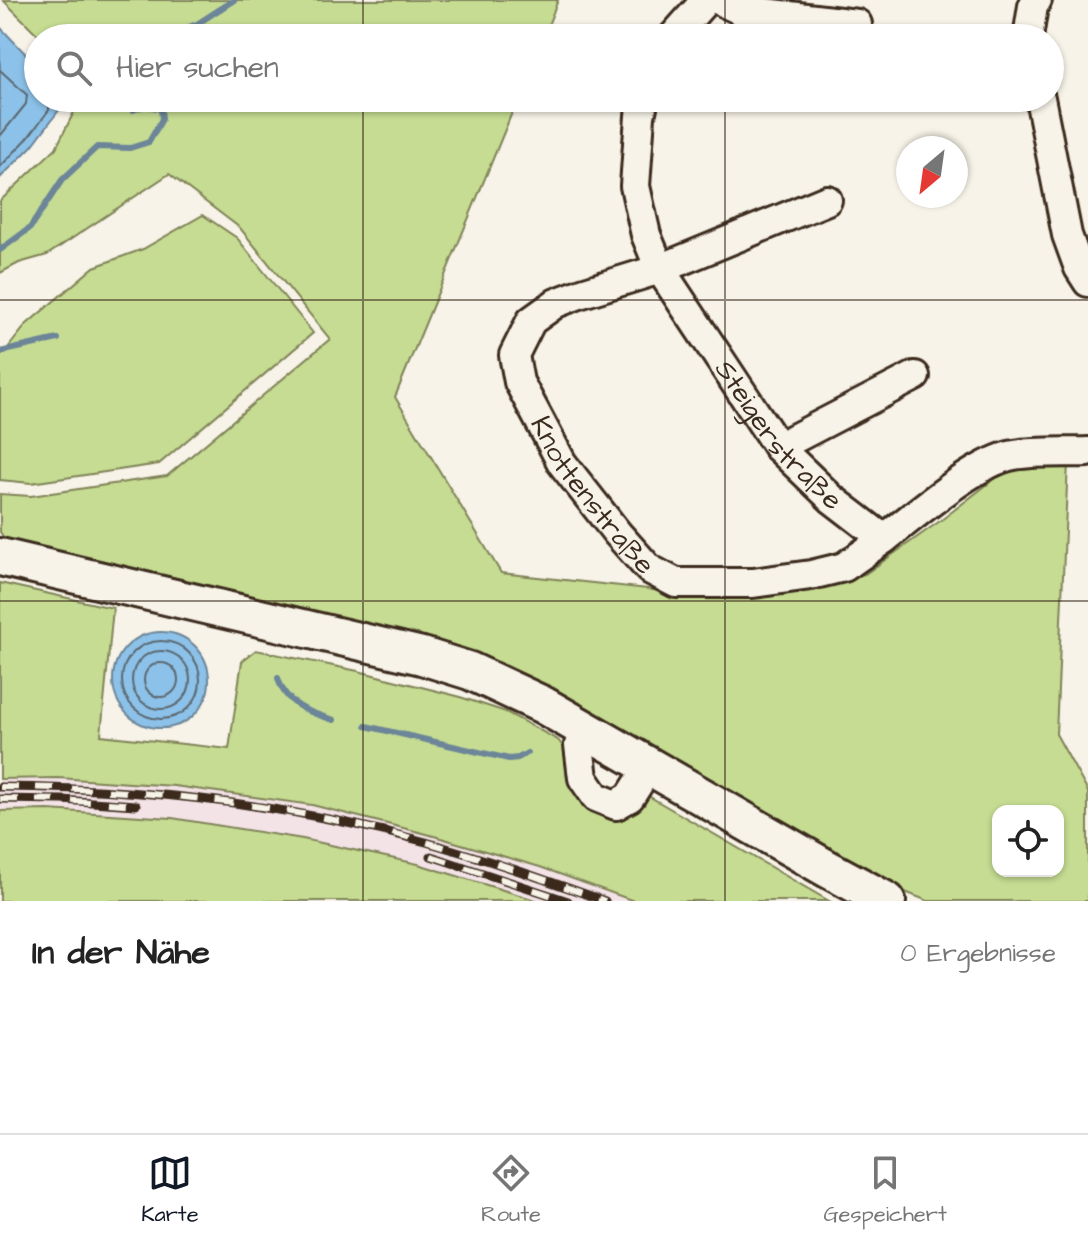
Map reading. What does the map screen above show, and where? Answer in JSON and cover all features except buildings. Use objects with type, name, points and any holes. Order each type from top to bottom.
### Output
[{"type":"main road","points":[[0,557],[391,648],[470,671],[543,705],[887,901]]},
{"type":"street","points":[[685,24],[706,0]]},
{"type":"street","points":[[719,0],[740,10],[857,24]]},
{"type":"street","points":[[1030,24],[1037,0]]},
{"type":"street","name":"Steigerstraße","points":[[641,112],[635,186],[646,235],[660,269],[778,447],[832,499],[884,539]]},
{"type":"street","points":[[1043,112],[1067,235],[1079,268],[1088,282]]},
{"type":"street","name":"Knottenstraße","points":[[827,200],[660,269],[556,303],[531,321],[514,355],[519,382],[562,463],[649,569],[676,583],[753,583],[811,575],[844,567],[884,539]]},
{"type":"street","points":[[778,447],[915,376]]},
{"type":"street","points":[[884,539],[954,485],[995,461],[1013,455],[1088,452]]},
{"type":"street","points":[[579,745],[583,778],[596,797],[616,805],[630,797],[649,767]]},
{"type":"shaded area","points":[[58,778],[174,786],[312,805],[540,867],[634,901],[539,901],[418,864],[303,839],[172,818],[48,810],[0,811],[0,779]]},
{"type":"green space","points":[[3,0],[558,0],[549,24],[27,24]]},
{"type":"green space","points":[[74,112],[512,112],[395,397],[501,573],[648,589],[697,598],[758,595],[865,574],[1011,466],[1068,462],[1056,734],[1088,792],[1088,901],[928,901],[851,871],[546,691],[6,541],[0,532],[0,494],[31,496],[167,476],[330,339],[240,228],[169,174],[47,255],[19,263],[0,273],[0,201],[56,148]]},
{"type":"green space","points":[[203,215],[237,238],[313,333],[159,464],[31,483],[0,480],[0,355],[27,324],[94,267],[143,249]]},
{"type":"green space","points":[[0,583],[113,608],[101,735],[229,749],[242,661],[256,650],[358,671],[506,712],[558,740],[574,761],[571,790],[624,819],[645,794],[829,901],[634,901],[540,867],[312,805],[174,786],[58,778],[0,779]]},
{"type":"green space","points":[[48,810],[172,818],[303,839],[418,864],[539,901],[0,901],[0,811]]},
{"type":"water","points":[[0,27],[24,52],[24,112],[58,112],[32,146],[0,178]]},
{"type":"water","points":[[161,632],[179,636],[195,646],[205,662],[209,680],[205,698],[195,714],[179,724],[161,728],[143,724],[127,714],[117,698],[113,680],[117,662],[127,646],[143,636]]},
{"type":"waterway","points":[[197,24],[234,0]]},
{"type":"waterway","points":[[0,250],[30,228],[62,180],[97,147],[130,148],[149,142],[162,119],[161,112]]},
{"type":"waterway","points":[[0,352],[58,339]]},
{"type":"waterway","points":[[278,678],[292,701],[308,711],[334,720]]},
{"type":"waterway","points":[[366,726],[509,759],[527,753]]},
{"type":"railway","points":[[0,787],[161,795],[268,808],[374,829],[449,849],[605,901]]},
{"type":"railway","points":[[0,799],[136,805]]},
{"type":"railway","points":[[431,856],[568,901]]}]
